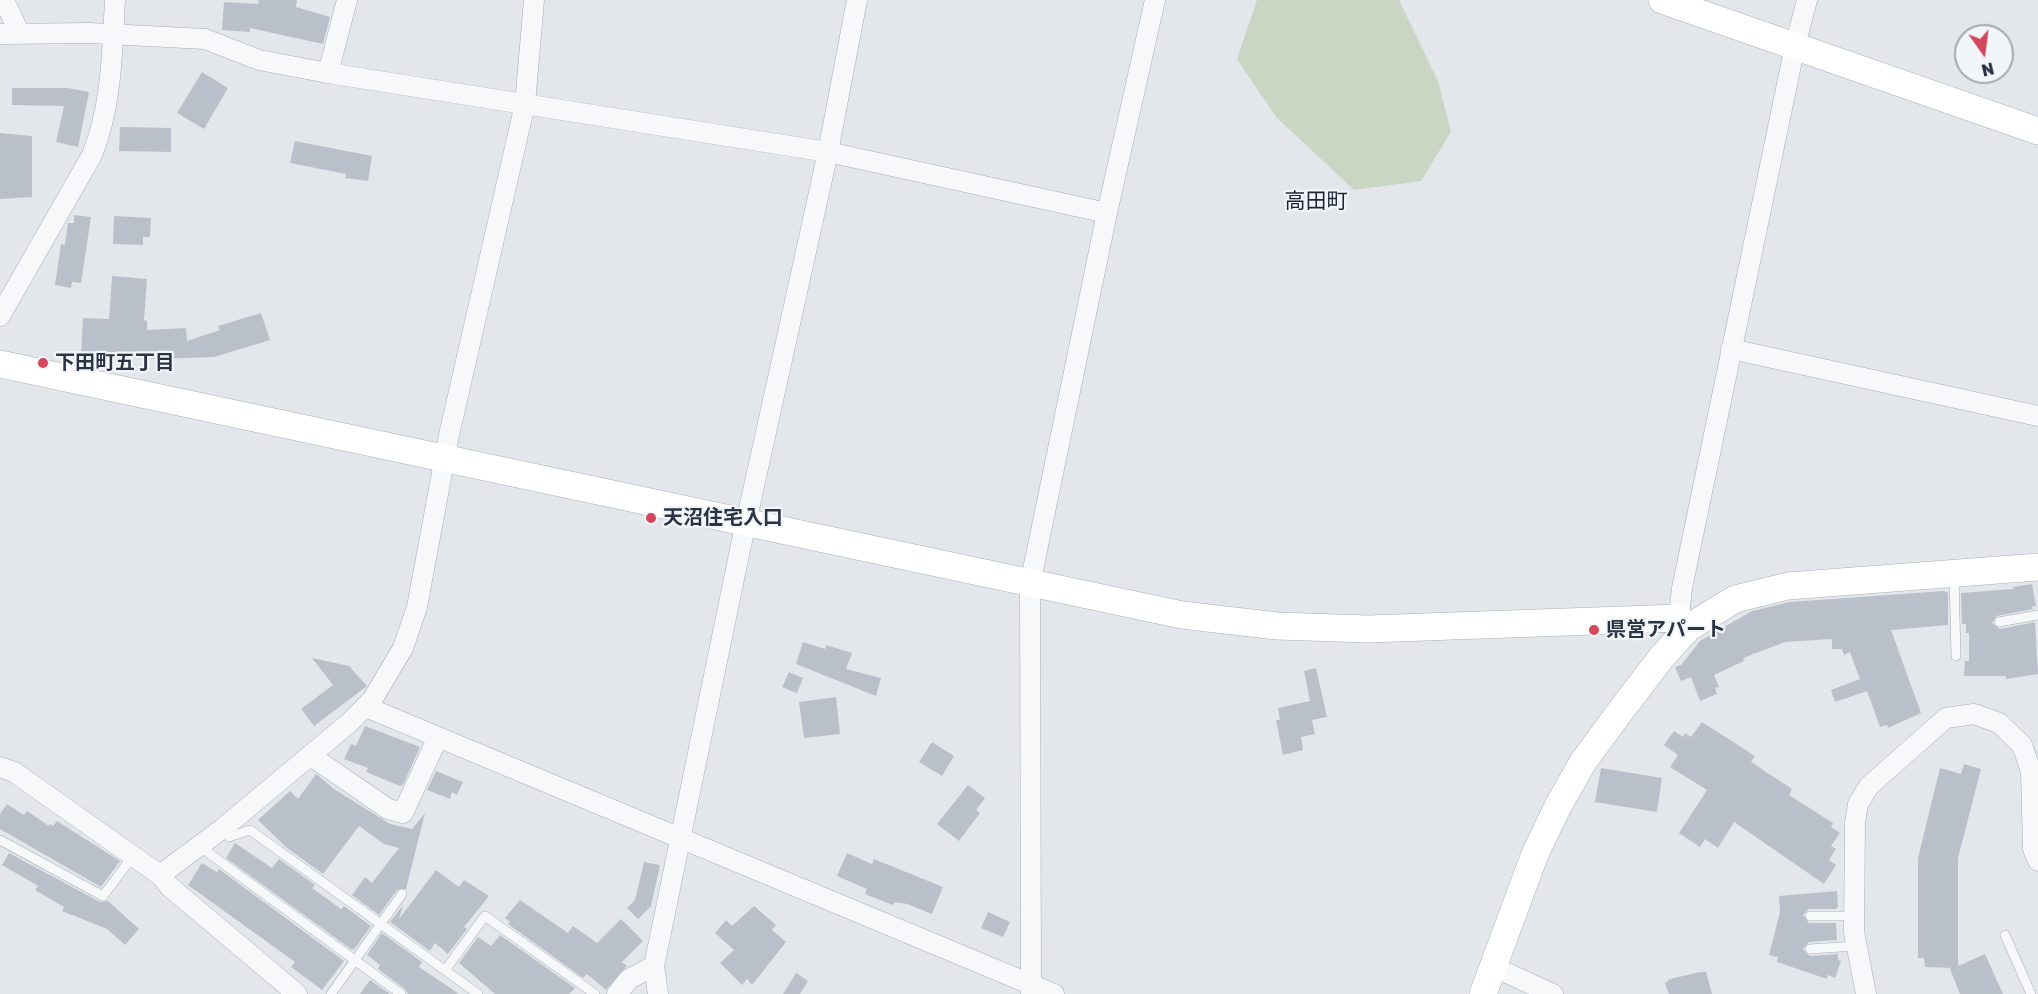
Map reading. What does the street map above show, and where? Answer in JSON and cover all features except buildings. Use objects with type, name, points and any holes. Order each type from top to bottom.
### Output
[{"type":"street","points":[[4,0],[20,34]]},
{"type":"street","points":[[0,316],[92,155],[103,127],[109,94],[115,0]]},
{"type":"street","points":[[328,73],[346,0]]},
{"type":"street","points":[[160,875],[222,829],[311,756],[366,707],[387,678],[403,648],[417,607],[445,459],[525,104],[534,0]]},
{"type":"street","points":[[658,994],[654,966],[747,522],[828,152],[857,0]]},
{"type":"street","points":[[1031,989],[1030,584],[1107,213],[1155,0]]},
{"type":"street","points":[[1662,0],[2038,131]]},
{"type":"street","points":[[1484,994],[1535,854],[1558,806],[1583,762],[1661,658],[1684,623],[1682,588],[1795,46],[1808,0]]},
{"type":"street","points":[[0,34],[205,39],[259,60],[328,73],[828,152],[1107,213]]},
{"type":"street","points":[[1731,349],[2038,416]]},
{"type":"street","points":[[0,364],[1030,584],[1182,615],[1277,626],[1368,629],[1684,623],[1735,599],[1788,586],[2038,567]]},
{"type":"street","points":[[366,707],[682,839],[1031,989],[1054,994]]},
{"type":"street","points":[[1866,994],[1856,946],[1854,916],[1855,823],[1858,804],[1869,786],[1946,718],[1974,714],[1999,723],[2022,745],[2031,771],[2033,849],[2038,861]]},
{"type":"street","points":[[311,756],[388,809],[403,813],[438,737]]},
{"type":"street","points":[[0,767],[14,772],[160,875],[170,887],[290,992]]},
{"type":"street","points":[[617,994],[629,980],[654,966]]},
{"type":"street","points":[[1494,967],[1553,994]]},
{"type":"lane","points":[[1954,573],[1956,656]]},
{"type":"lane","points":[[1999,622],[2038,615]]},
{"type":"lane","points":[[222,829],[229,837],[250,830],[478,994]]},
{"type":"lane","points":[[0,840],[104,896],[133,856]]},
{"type":"lane","points":[[199,846],[401,994]]},
{"type":"lane","points":[[331,994],[402,894]]},
{"type":"lane","points":[[446,969],[485,916],[595,994]]},
{"type":"lane","points":[[1810,916],[1854,916]]},
{"type":"lane","points":[[2005,935],[2031,994]]},
{"type":"lane","points":[[1810,949],[1856,946]]},
{"type":"green space","points":[[1257,0],[1399,0],[1438,81],[1451,132],[1421,181],[1354,190],[1276,117],[1237,59]]},
{"type":"place","name":"下田町五丁目","points":[[43,363]]},
{"type":"place","name":"天沼住宅入口","points":[[651,518]]},
{"type":"place","name":"県営アパート","points":[[1594,630]]},
{"type":"district","name":"高田町","points":[[1316,201]]}]
